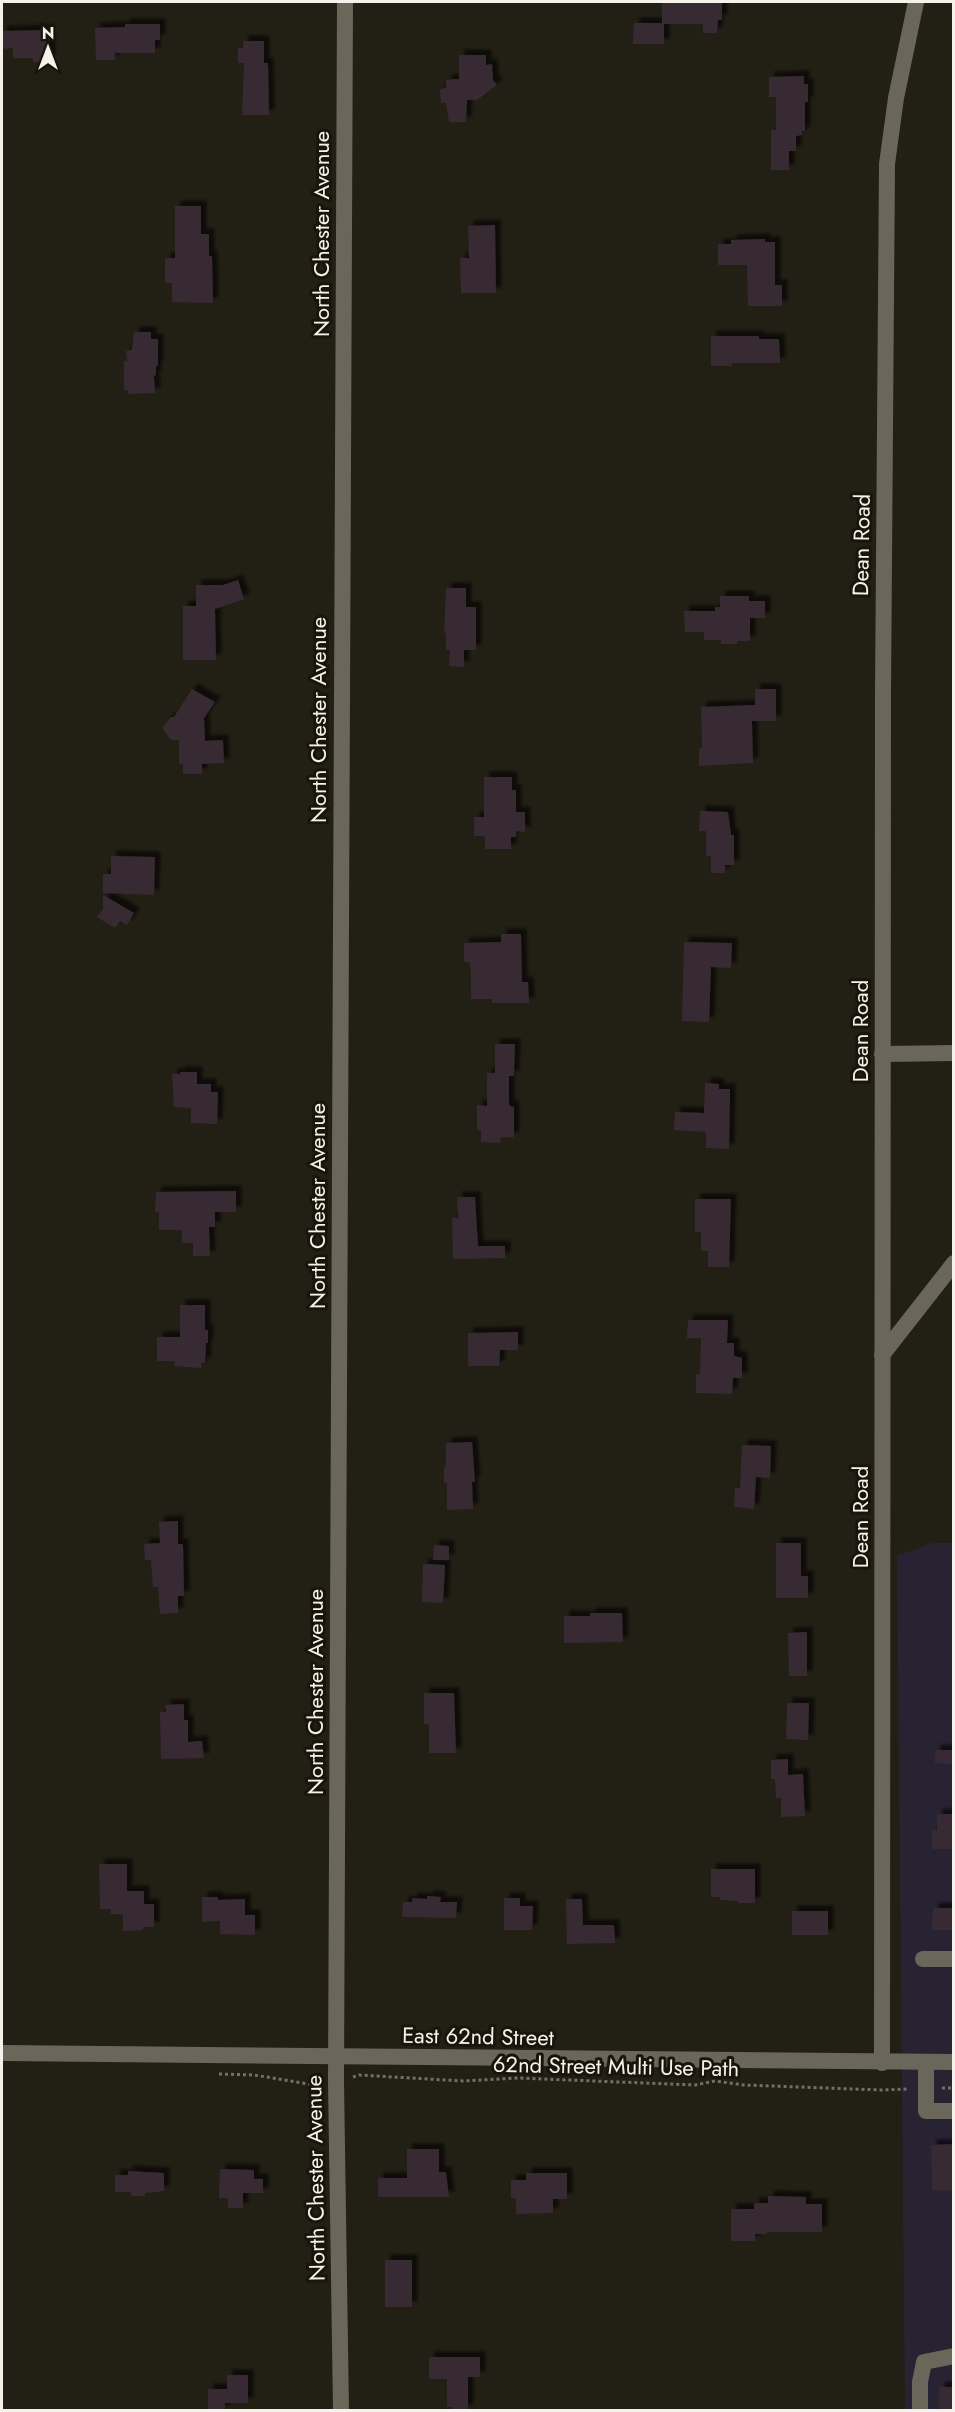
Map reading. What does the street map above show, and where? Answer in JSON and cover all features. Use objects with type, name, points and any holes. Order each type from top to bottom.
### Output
[{"type":"street","name":"North Chester Avenue","points":[[341,2410],[337,2057],[345,2]]},
{"type":"street","name":"Dean Road","points":[[882,2063],[882,1054],[887,164],[896,98],[916,2]]},
{"type":"street","points":[[882,1054],[954,1053]]},
{"type":"street","points":[[882,1354],[954,1263]]},
{"type":"street","points":[[923,1959],[954,1959]]},
{"type":"street","name":"East 62nd Street","points":[[2,2053],[954,2062]]},
{"type":"street","points":[[926,2063],[926,2111],[954,2111]]},
{"type":"street","points":[[920,2410],[920,2382],[924,2362],[954,2356]]},
{"type":"path","points":[[219,2074],[254,2075],[321,2084]]},
{"type":"path","name":"62nd Street Multi Use Path","points":[[350,2078],[359,2075],[463,2081],[518,2078],[656,2085],[695,2085],[715,2081],[744,2085],[891,2089]]},
{"type":"shaded area","points":[[932,1543],[953,1543],[953,2410],[905,2410],[897,1556]]},
{"type":"building","points":[[662,2],[722,2],[722,20],[718,20],[717,33],[703,33],[703,24],[664,24],[664,44],[633,44],[634,23],[662,23]]},
{"type":"building","points":[[125,24],[160,24],[160,40],[155,40],[155,53],[115,53],[115,60],[96,60],[95,28],[125,27]]},
{"type":"building","points":[[49,30],[50,62],[33,62],[33,58],[13,58],[13,48],[2,49],[2,31]]},
{"type":"building","points":[[243,41],[264,41],[264,63],[268,63],[269,115],[242,115],[244,63],[238,63],[238,48],[243,48]]},
{"type":"building","points":[[459,55],[486,55],[486,65],[492,64],[493,80],[497,85],[477,100],[467,100],[466,122],[449,122],[446,103],[441,103],[440,89],[446,88],[446,80],[459,79]]},
{"type":"building","points":[[804,76],[804,84],[808,84],[808,102],[805,102],[805,131],[802,131],[802,135],[796,136],[796,151],[789,151],[789,170],[771,170],[771,130],[776,130],[776,97],[769,97],[769,77]]},
{"type":"building","points":[[175,206],[201,206],[201,234],[209,234],[209,256],[212,256],[213,303],[172,302],[172,283],[165,283],[165,258],[175,258]]},
{"type":"building","points":[[495,225],[496,293],[461,293],[460,258],[469,258],[468,226]]},
{"type":"building","points":[[765,239],[765,242],[775,242],[775,285],[782,285],[782,306],[748,306],[747,265],[718,265],[718,244],[731,244],[731,240]]},
{"type":"building","points":[[134,332],[151,332],[151,339],[158,339],[158,366],[156,366],[154,376],[155,393],[128,394],[128,390],[124,390],[124,361],[127,361],[126,351],[132,350]]},
{"type":"building","points":[[711,336],[759,336],[759,339],[779,339],[780,363],[732,363],[732,366],[711,366]]},
{"type":"building","points":[[238,580],[244,599],[215,609],[216,660],[183,660],[183,606],[196,606],[196,585],[223,585]]},
{"type":"building","points":[[446,588],[466,588],[466,607],[476,607],[476,650],[464,650],[464,667],[449,666],[450,650],[446,650],[446,633],[444,633]]},
{"type":"building","points":[[720,596],[749,596],[749,601],[765,601],[765,618],[750,618],[750,641],[721,644],[721,640],[704,640],[704,632],[685,632],[684,611],[715,611],[715,607],[720,607]]},
{"type":"building","points":[[192,689],[215,702],[204,718],[205,741],[223,740],[224,763],[202,764],[202,774],[183,774],[183,764],[179,764],[179,740],[171,740],[162,728],[171,717],[174,717]]},
{"type":"building","points":[[755,689],[776,689],[776,721],[752,721],[753,763],[699,766],[699,749],[702,748],[701,707],[755,705]]},
{"type":"building","points":[[484,777],[512,777],[512,790],[516,790],[516,812],[525,812],[525,832],[516,831],[516,837],[511,837],[511,849],[485,849],[485,836],[474,836],[474,817],[484,817]]},
{"type":"building","points":[[700,811],[728,812],[731,835],[734,835],[734,865],[725,865],[725,873],[711,873],[711,856],[706,856],[706,831],[699,831]]},
{"type":"building","points":[[111,856],[155,857],[154,895],[103,893],[103,874],[111,874]]},
{"type":"building","points":[[103,895],[134,913],[127,925],[120,921],[115,928],[97,917],[103,909]]},
{"type":"building","points":[[501,934],[521,934],[522,982],[528,982],[529,1003],[492,1003],[492,999],[471,999],[471,970],[469,962],[464,962],[464,943],[501,942]]},
{"type":"building","points":[[684,942],[732,943],[731,968],[711,967],[709,1022],[682,1021]]},
{"type":"building","points":[[495,1044],[515,1044],[514,1076],[509,1076],[509,1103],[514,1107],[514,1137],[501,1138],[500,1143],[481,1142],[481,1130],[477,1130],[477,1105],[487,1106],[487,1073],[495,1073]]},
{"type":"building","points":[[180,1072],[197,1072],[197,1084],[211,1084],[211,1092],[218,1092],[217,1124],[191,1123],[191,1108],[174,1107],[172,1074],[180,1074]]},
{"type":"building","points":[[705,1083],[719,1084],[719,1089],[730,1089],[729,1149],[706,1148],[706,1132],[674,1130],[675,1112],[704,1113]]},
{"type":"building","points":[[236,1191],[236,1212],[215,1212],[215,1227],[209,1227],[210,1256],[193,1256],[193,1243],[182,1243],[182,1230],[159,1230],[159,1212],[155,1212],[156,1192]]},
{"type":"building","points":[[457,1197],[475,1197],[478,1246],[505,1246],[505,1258],[453,1259],[452,1218],[458,1218]]},
{"type":"building","points":[[695,1199],[731,1199],[729,1267],[708,1267],[708,1251],[701,1251],[701,1232],[695,1232]]},
{"type":"building","points":[[180,1305],[205,1305],[205,1330],[208,1330],[208,1343],[206,1343],[205,1363],[201,1363],[201,1368],[174,1366],[175,1361],[157,1361],[157,1337],[180,1337]]},
{"type":"building","points":[[688,1320],[728,1320],[727,1343],[734,1343],[734,1356],[742,1358],[742,1378],[733,1378],[732,1394],[696,1393],[696,1374],[700,1374],[701,1338],[687,1338]]},
{"type":"building","points":[[518,1332],[518,1350],[500,1350],[499,1366],[468,1366],[468,1333]]},
{"type":"building","points":[[472,1442],[475,1482],[472,1482],[473,1509],[447,1510],[447,1483],[444,1483],[446,1443]]},
{"type":"building","points":[[742,1445],[771,1446],[770,1478],[756,1477],[754,1509],[734,1507],[735,1488],[740,1488]]},
{"type":"building","points":[[178,1521],[178,1544],[183,1544],[184,1596],[178,1596],[178,1613],[160,1614],[158,1587],[153,1587],[151,1560],[145,1560],[144,1544],[160,1543],[159,1522]]},
{"type":"building","points":[[776,1543],[801,1543],[801,1576],[808,1576],[808,1598],[776,1598]]},
{"type":"building","points":[[434,1545],[449,1546],[449,1560],[433,1560]]},
{"type":"building","points":[[423,1564],[445,1565],[443,1603],[422,1602]]},
{"type":"building","points":[[590,1613],[622,1613],[623,1642],[564,1643],[564,1616],[590,1616]]},
{"type":"building","points":[[807,1632],[807,1676],[789,1676],[788,1633]]},
{"type":"building","points":[[424,1693],[454,1693],[456,1753],[429,1753],[429,1724],[424,1724]]},
{"type":"building","points":[[787,1703],[809,1703],[808,1740],[786,1739]]},
{"type":"building","points":[[184,1704],[184,1720],[188,1720],[188,1742],[202,1741],[204,1758],[161,1759],[160,1712],[166,1712],[165,1705]]},
{"type":"building","points":[[935,1750],[954,1750],[954,1764],[935,1763]]},
{"type":"building","points":[[788,1759],[788,1775],[803,1774],[805,1816],[781,1817],[781,1798],[776,1798],[775,1779],[771,1779],[771,1760]]},
{"type":"building","points":[[937,1814],[954,1814],[954,1849],[932,1849],[932,1830],[937,1830]]},
{"type":"building","points":[[99,1864],[127,1864],[127,1891],[144,1891],[144,1904],[154,1904],[154,1927],[123,1931],[123,1914],[111,1914],[111,1909],[100,1909]]},
{"type":"building","points":[[711,1869],[755,1869],[755,1903],[738,1903],[738,1901],[720,1900],[720,1897],[711,1897]]},
{"type":"building","points":[[427,1896],[441,1897],[440,1902],[457,1902],[456,1918],[402,1917],[403,1902],[412,1902],[412,1898],[427,1899]]},
{"type":"building","points":[[202,1897],[218,1897],[218,1900],[245,1899],[245,1915],[255,1915],[255,1935],[220,1934],[220,1921],[202,1922]]},
{"type":"building","points":[[504,1898],[520,1898],[520,1906],[533,1906],[532,1930],[504,1930]]},
{"type":"building","points":[[566,1899],[582,1899],[583,1925],[614,1925],[615,1943],[567,1944]]},
{"type":"building","points":[[933,1908],[954,1908],[954,1930],[932,1930]]},
{"type":"building","points":[[792,1911],[828,1911],[828,1935],[792,1935]]},
{"type":"building","points":[[954,2144],[954,2191],[932,2190],[931,2145]]},
{"type":"building","points":[[407,2149],[439,2149],[439,2172],[446,2172],[449,2197],[378,2197],[378,2178],[407,2178]]},
{"type":"building","points":[[220,2169],[254,2170],[254,2179],[263,2179],[263,2193],[243,2193],[243,2208],[228,2208],[228,2198],[219,2198]]},
{"type":"building","points":[[128,2171],[164,2173],[164,2191],[145,2193],[145,2196],[131,2196],[131,2192],[115,2192],[115,2175],[128,2175]]},
{"type":"building","points":[[526,2173],[567,2173],[567,2199],[553,2199],[553,2213],[516,2214],[516,2198],[511,2198],[511,2180],[526,2180]]},
{"type":"building","points":[[768,2196],[806,2197],[806,2204],[822,2204],[822,2232],[767,2232],[767,2234],[755,2234],[755,2241],[731,2241],[731,2209],[754,2209],[754,2203],[768,2203]]},
{"type":"building","points":[[385,2260],[412,2260],[412,2307],[385,2307]]},
{"type":"building","points":[[429,2357],[480,2357],[480,2377],[468,2377],[468,2410],[452,2410],[452,2407],[447,2407],[447,2379],[429,2379]]},
{"type":"building","points":[[227,2375],[248,2375],[248,2403],[225,2403],[225,2410],[208,2410],[208,2389],[227,2389]]},
{"type":"building","points":[[939,2387],[954,2387],[954,2410],[939,2410]]}]
